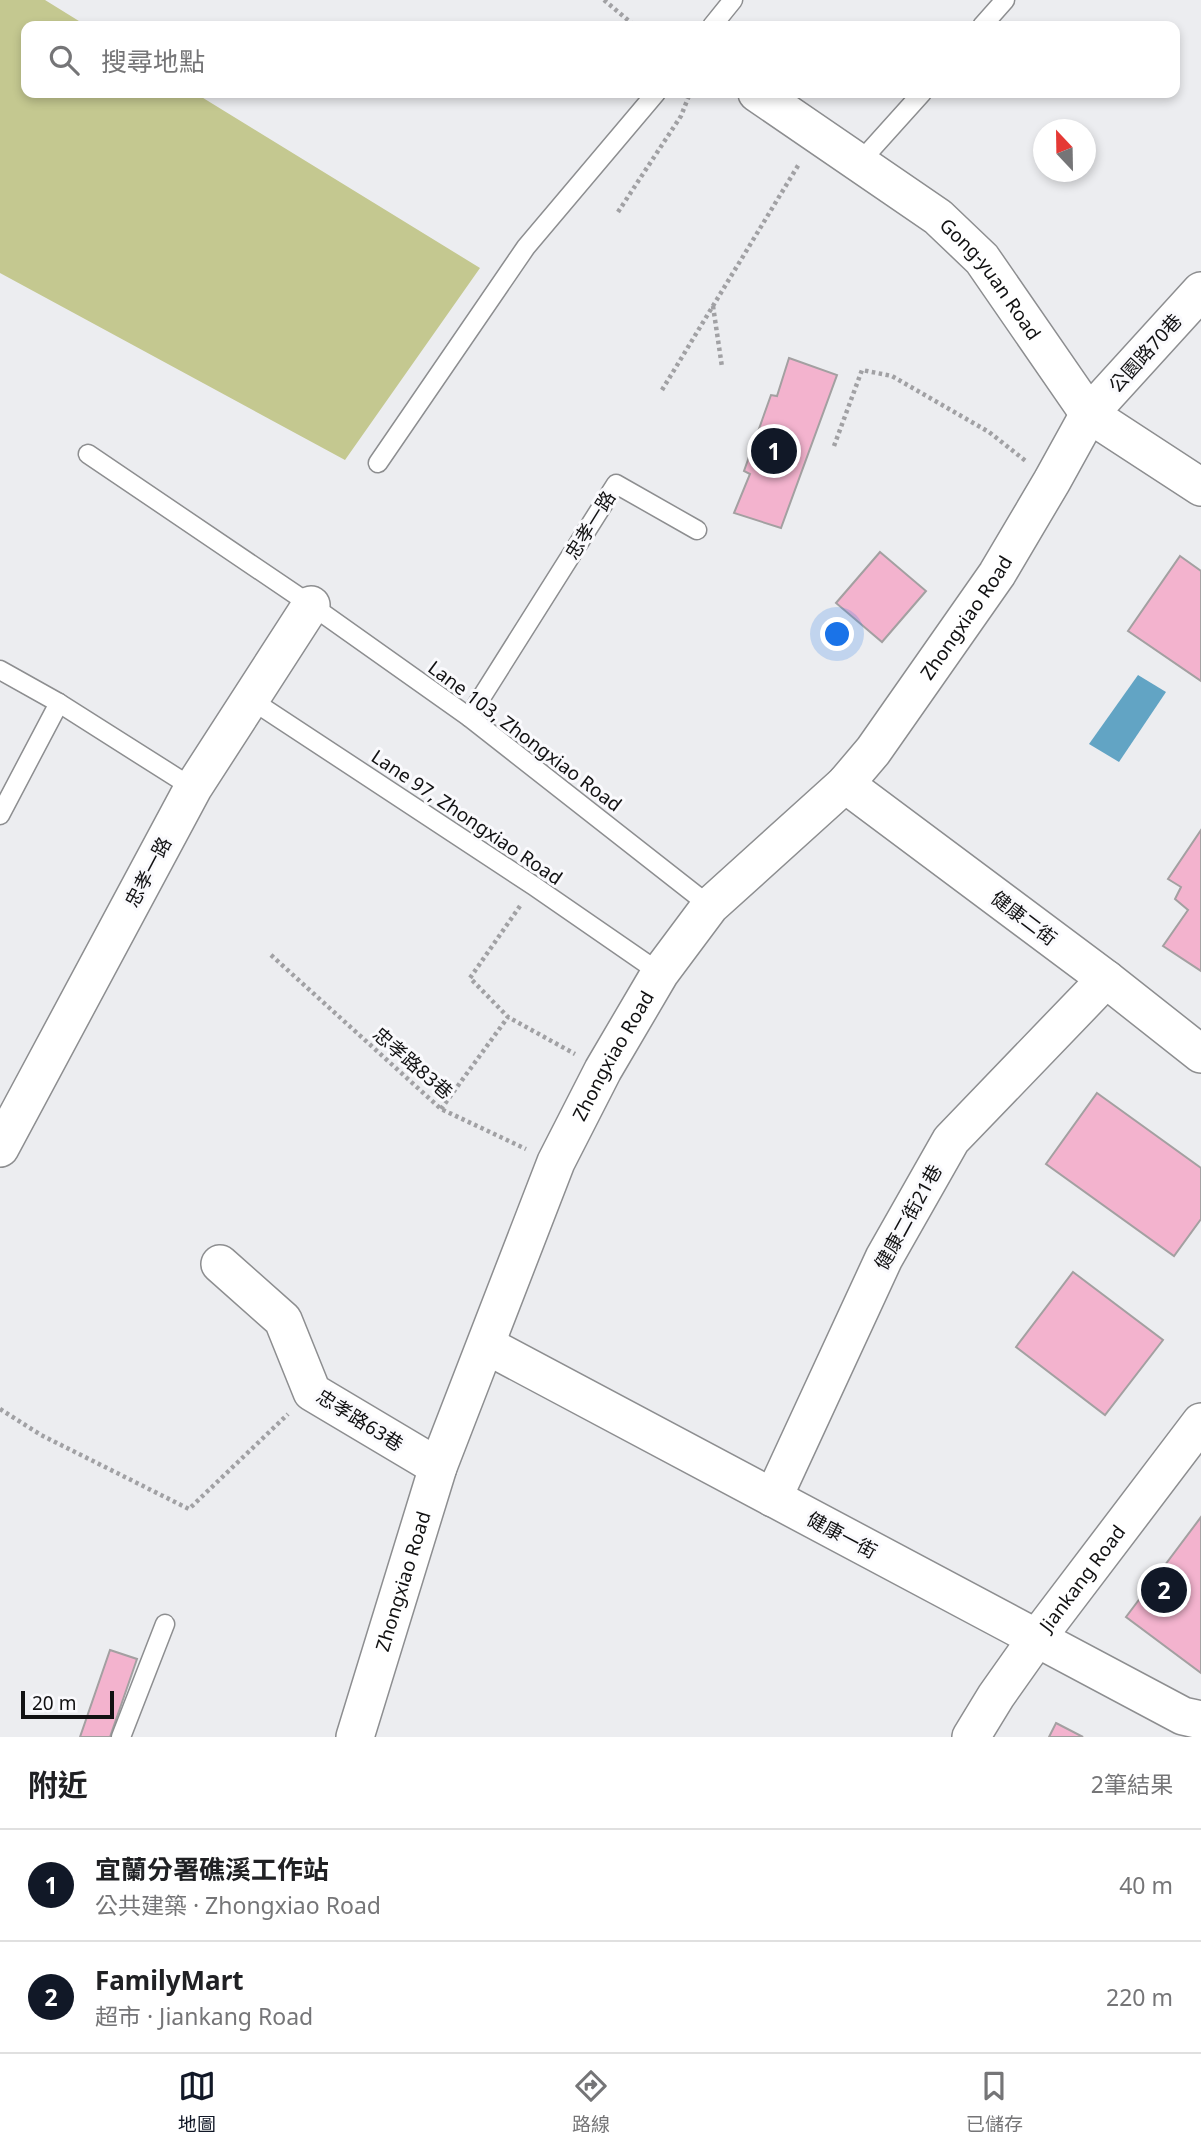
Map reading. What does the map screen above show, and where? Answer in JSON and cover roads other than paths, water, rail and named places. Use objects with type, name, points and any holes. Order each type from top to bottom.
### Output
[{"type":"street","name":"Gong-yuan Road","points":[[764,98],[937,217],[982,259],[1088,414],[1201,487]]},
{"type":"street","name":"公園路70巷","points":[[1052,481],[1088,414],[1201,291]]},
{"type":"street","name":"Zhongxiao Road","points":[[355,1737],[439,1467],[556,1163],[603,1070],[660,972],[710,906],[845,784],[873,751],[997,574],[1052,481]]},
{"type":"street","name":"忠孝一路","points":[[0,1148],[193,788],[311,605]]},
{"type":"street","name":"健康二街","points":[[845,784],[1106,979],[1201,1054]]},
{"type":"street","name":"健康二街21巷","points":[[773,1498],[884,1258],[951,1140],[1106,979]]},
{"type":"street","name":"忠孝路63巷","points":[[220,1264],[283,1320],[312,1392],[439,1467]]},
{"type":"street","name":"健康一街","points":[[486,1345],[1183,1716],[1201,1720]]},
{"type":"street","name":"Jiankang Road","points":[[971,1737],[1037,1638],[1201,1422]]},
{"type":"lane","points":[[716,21],[733,0]]},
{"type":"lane","points":[[986,21],[1005,0]]},
{"type":"lane","points":[[378,463],[526,247],[652,98]]},
{"type":"lane","points":[[859,163],[918,98]]},
{"type":"lane","name":"Lane 103, Zhongxiao Road","points":[[88,454],[311,605],[469,717],[710,906]]},
{"type":"lane","name":"忠孝一路","points":[[469,717],[616,484],[697,530]]},
{"type":"lane","points":[[0,670],[59,703],[193,788]]},
{"type":"lane","name":"Lane 97, Zhongxiao Road","points":[[250,699],[660,972]]},
{"type":"lane","points":[[0,815],[59,703]]},
{"type":"lane","points":[[121,1737],[165,1624]]},
{"type":"water","points":[[1138,675],[1166,692],[1119,762],[1089,744]]},
{"type":"place","name":"宜蘭分署礁溪工作站","points":[[774,451]]},
{"type":"place","name":"FamilyMart","points":[[1164,1590]]}]
